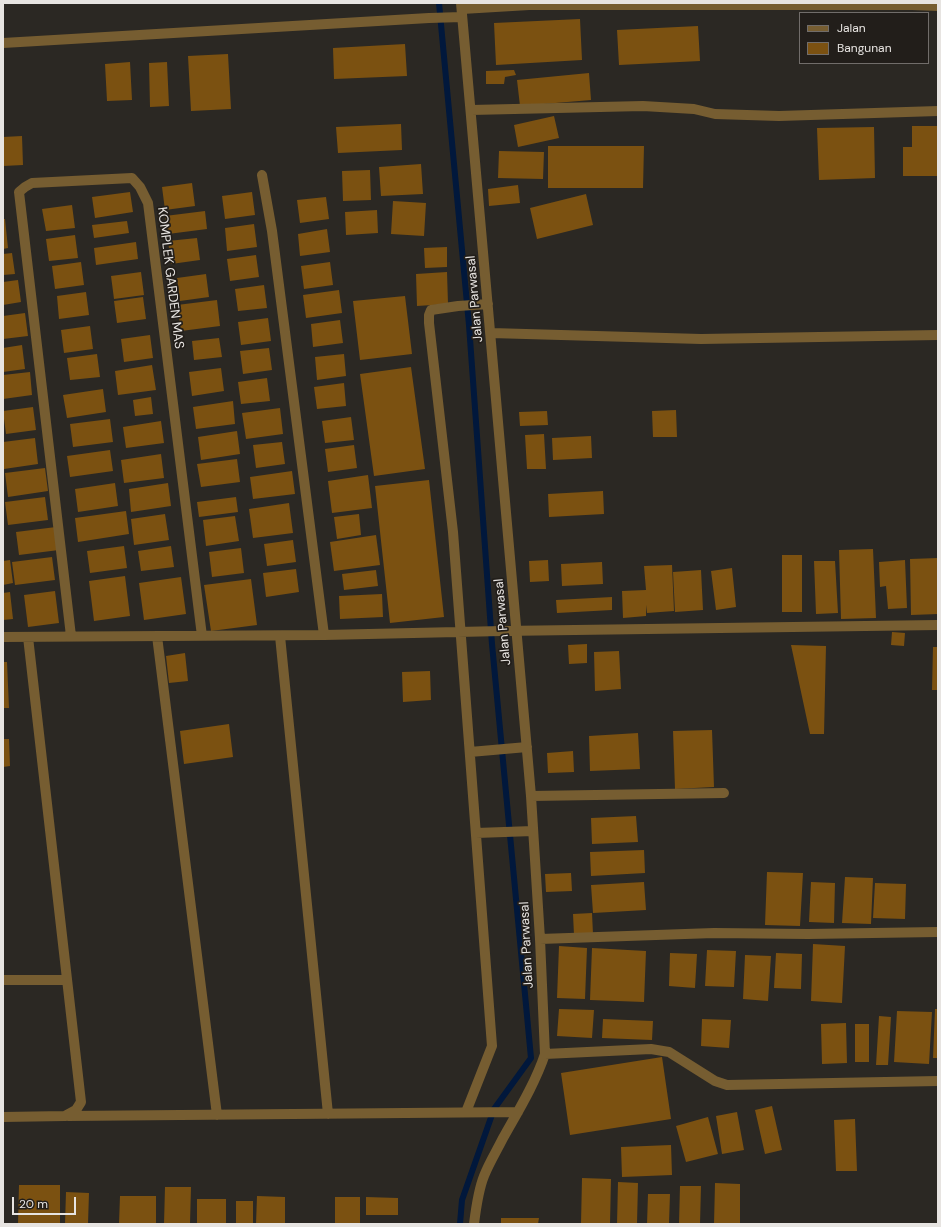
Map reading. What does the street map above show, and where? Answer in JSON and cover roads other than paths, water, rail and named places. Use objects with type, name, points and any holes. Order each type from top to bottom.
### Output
[{"type":"street","points":[[3,43],[428,18],[460,11],[529,5],[912,4],[938,6]]},
{"type":"street","name":"Jalan Parwasal","points":[[460,11],[471,110],[483,305],[491,333],[531,796],[540,939],[545,1054],[542,1064],[518,1112],[489,1164],[478,1196],[474,1224]]},
{"type":"street","points":[[471,110],[643,106],[694,109],[715,114],[779,116],[938,111]]},
{"type":"street","points":[[262,175],[273,239],[324,635]]},
{"type":"street","name":"KOMPLEK GARDEN MAS","points":[[71,636],[19,192],[25,186],[32,183],[132,178],[140,187],[148,203],[202,636]]},
{"type":"street","points":[[466,1112],[492,1046],[453,532],[429,315],[431,310],[458,306],[483,305]]},
{"type":"street","points":[[491,333],[701,339],[938,335]]},
{"type":"street","points":[[3,637],[280,636],[502,631],[938,626]]},
{"type":"street","points":[[157,636],[217,1114]]},
{"type":"street","points":[[280,636],[328,1114]]},
{"type":"street","points":[[28,637],[81,1102],[76,1110],[65,1116]]},
{"type":"street","points":[[470,752],[527,748]]},
{"type":"street","points":[[531,796],[724,793]]},
{"type":"street","points":[[476,833],[533,831]]},
{"type":"street","points":[[540,939],[714,933],[808,934],[938,932]]},
{"type":"street","points":[[3,980],[67,980]]},
{"type":"street","points":[[545,1054],[651,1049],[669,1052],[715,1081],[727,1085],[938,1081]]},
{"type":"street","points":[[3,1117],[518,1112]]},
{"type":"waterway","points":[[439,3],[469,325],[492,644],[531,1058],[494,1109],[462,1200],[460,1224]]}]
